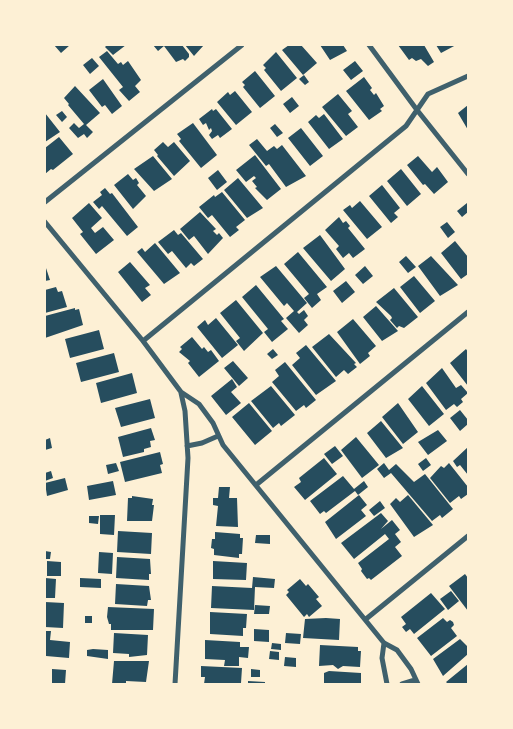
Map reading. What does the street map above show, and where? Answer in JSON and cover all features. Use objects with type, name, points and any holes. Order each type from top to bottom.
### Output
[{"type":"street","points":[[45,202],[242,45]]},
{"type":"street","points":[[369,45],[468,174]]},
{"type":"street","points":[[143,341],[406,126],[428,94],[468,76]]},
{"type":"street","points":[[45,222],[143,341],[181,392],[199,404],[213,423],[223,445],[384,643],[397,650],[411,669],[416,682],[402,684]]},
{"type":"street","points":[[256,485],[468,312]]},
{"type":"street","points":[[175,684],[187,446],[185,411],[181,392]]},
{"type":"street","points":[[187,446],[202,443],[218,436]]},
{"type":"street","points":[[366,619],[468,536]]},
{"type":"street","points":[[384,643],[382,658],[387,684]]},
{"type":"building","points":[[54,45],[70,45],[61,53]]},
{"type":"building","points":[[107,45],[126,45],[113,55],[105,47]]},
{"type":"building","points":[[153,45],[182,45],[189,54],[189,57],[185,61],[183,59],[176,62],[164,46],[158,51]]},
{"type":"building","points":[[185,45],[204,45],[194,56]]},
{"type":"building","points":[[289,45],[301,45],[317,63],[303,75],[282,50]]},
{"type":"building","points":[[320,45],[343,45],[347,51],[330,60]]},
{"type":"building","points":[[398,45],[424,45],[434,62],[428,66],[421,59],[416,61],[412,58],[409,60]]},
{"type":"building","points":[[436,45],[456,45],[441,53]]},
{"type":"building","points":[[107,51],[118,64],[121,62],[123,65],[128,61],[141,80],[135,86],[140,92],[129,101],[119,90],[123,87],[99,57]]},
{"type":"building","points":[[276,52],[297,78],[281,91],[264,70],[266,68],[263,65]]},
{"type":"building","points":[[92,58],[99,66],[90,74],[83,65]]},
{"type":"building","points":[[355,61],[363,71],[351,80],[343,70]]},
{"type":"building","points":[[255,71],[275,96],[260,108],[243,87],[245,85],[242,82]]},
{"type":"building","points":[[304,75],[309,82],[305,85],[299,79]]},
{"type":"building","points":[[364,77],[372,88],[370,90],[374,95],[376,93],[384,106],[380,109],[382,111],[369,120],[346,91]]},
{"type":"building","points":[[103,79],[122,106],[112,114],[105,105],[102,107],[89,90]]},
{"type":"building","points":[[75,86],[100,113],[86,125],[93,132],[87,138],[84,134],[78,138],[69,128],[74,123],[79,128],[84,124],[64,98]]},
{"type":"building","points":[[235,91],[252,112],[236,125],[217,102],[228,92],[230,95]]},
{"type":"building","points":[[338,94],[352,111],[348,114],[358,127],[346,136],[322,107]]},
{"type":"building","points":[[292,97],[299,106],[290,113],[283,104]]},
{"type":"building","points":[[468,105],[468,130],[458,113]]},
{"type":"building","points":[[212,109],[213,111],[216,109],[232,129],[220,138],[218,135],[212,139],[209,135],[212,131],[211,128],[209,130],[206,123],[203,125],[199,119]]},
{"type":"building","points":[[62,111],[67,117],[62,122],[56,115]]},
{"type":"building","points":[[45,113],[60,132],[45,142]]},
{"type":"building","points":[[324,114],[343,139],[329,149],[308,122],[316,115],[319,118]]},
{"type":"building","points":[[193,123],[217,155],[201,168],[179,141],[181,139],[177,134]]},
{"type":"building","points":[[275,124],[283,133],[277,137],[270,128]]},
{"type":"building","points":[[301,128],[323,156],[310,166],[288,138]]},
{"type":"building","points":[[59,137],[73,154],[45,174],[45,148]]},
{"type":"building","points":[[257,139],[267,151],[274,146],[277,149],[282,145],[306,176],[286,187],[269,164],[266,166],[249,145]]},
{"type":"building","points":[[163,142],[168,147],[174,142],[190,161],[174,176],[154,150]]},
{"type":"building","points":[[255,155],[281,189],[267,200],[255,188],[257,187],[252,181],[256,178],[254,176],[246,182],[236,170]]},
{"type":"building","points":[[153,156],[172,179],[154,191],[134,169]]},
{"type":"building","points":[[418,156],[432,172],[437,167],[448,182],[434,194],[425,184],[423,185],[407,165]]},
{"type":"building","points":[[401,169],[421,194],[407,206],[387,181]]},
{"type":"building","points":[[218,170],[227,182],[217,190],[208,178]]},
{"type":"building","points":[[128,174],[133,180],[136,178],[139,183],[137,185],[146,196],[133,209],[114,185]]},
{"type":"building","points":[[238,178],[263,208],[247,218],[224,190]]},
{"type":"building","points":[[382,185],[400,208],[394,213],[398,217],[391,223],[369,196]]},
{"type":"building","points":[[105,188],[110,194],[112,193],[138,227],[127,236],[102,206],[99,209],[93,202],[102,195],[100,192]]},
{"type":"building","points":[[222,192],[245,220],[236,227],[239,230],[230,237],[212,215],[208,218],[199,207],[214,195],[215,197]]},
{"type":"building","points":[[360,201],[382,227],[367,239],[343,210],[350,205],[352,208]]},
{"type":"building","points":[[89,203],[102,218],[91,228],[95,233],[103,227],[114,240],[96,254],[80,234],[83,232],[72,218]]},
{"type":"building","points":[[467,203],[468,212],[462,217],[457,211]]},
{"type":"building","points":[[200,212],[216,229],[213,231],[217,235],[219,233],[223,238],[208,254],[194,236],[189,240],[180,229]]},
{"type":"building","points":[[339,217],[343,223],[346,221],[350,226],[348,228],[365,249],[353,258],[349,253],[343,258],[336,249],[339,246],[325,230]]},
{"type":"building","points":[[447,222],[455,232],[448,238],[440,227]]},
{"type":"building","points":[[174,230],[178,235],[181,233],[203,259],[194,266],[191,263],[186,268],[172,251],[168,254],[158,242]]},
{"type":"building","points":[[320,235],[345,269],[331,281],[303,248]]},
{"type":"building","points":[[455,241],[468,257],[468,274],[461,279],[441,253]]},
{"type":"building","points":[[155,243],[180,273],[164,284],[137,252],[142,248],[145,252]]},
{"type":"building","points":[[298,252],[327,287],[317,294],[321,300],[312,308],[304,298],[309,294],[284,264]]},
{"type":"building","points":[[406,256],[416,267],[408,273],[399,262]]},
{"type":"building","points":[[431,256],[458,285],[440,296],[418,266]]},
{"type":"building","points":[[130,262],[150,285],[145,288],[151,295],[142,302],[118,272]]},
{"type":"building","points":[[45,265],[50,280],[45,281]]},
{"type":"building","points":[[276,266],[307,303],[297,312],[299,314],[304,310],[308,316],[304,320],[308,325],[299,333],[286,318],[294,311],[287,303],[284,306],[260,277]]},
{"type":"building","points":[[365,266],[373,276],[363,284],[355,275]]},
{"type":"building","points":[[414,276],[435,301],[420,313],[400,287]]},
{"type":"building","points":[[346,281],[355,292],[342,303],[333,291]]},
{"type":"building","points":[[256,285],[284,319],[281,321],[288,329],[272,342],[264,332],[268,329],[242,297]]},
{"type":"building","points":[[56,287],[58,292],[62,291],[67,307],[45,313],[45,290]]},
{"type":"building","points":[[394,288],[418,317],[404,328],[399,326],[397,328],[390,320],[391,316],[376,302]]},
{"type":"building","points":[[236,300],[263,333],[244,351],[236,341],[240,338],[220,313]]},
{"type":"building","points":[[376,306],[398,331],[382,341],[363,317]]},
{"type":"building","points":[[75,308],[75,310],[79,309],[83,325],[45,338],[45,316]]},
{"type":"building","points":[[216,318],[238,345],[222,358],[197,327],[205,320],[208,325]]},
{"type":"building","points":[[353,319],[376,346],[368,353],[370,356],[360,364],[337,332]]},
{"type":"building","points":[[99,330],[104,349],[70,358],[65,339]]},
{"type":"building","points":[[329,334],[356,363],[354,364],[357,367],[348,374],[344,370],[336,377],[312,347]]},
{"type":"building","points":[[192,337],[202,349],[204,347],[208,352],[211,350],[219,361],[199,377],[188,363],[190,361],[179,352],[182,349],[180,347]]},
{"type":"building","points":[[306,345],[336,381],[316,395],[292,365],[300,358],[296,353]]},
{"type":"building","points":[[273,349],[278,355],[272,359],[267,354]]},
{"type":"building","points":[[466,349],[468,352],[468,386],[450,363]]},
{"type":"building","points":[[114,353],[119,372],[81,382],[76,363]]},
{"type":"building","points":[[233,361],[248,378],[239,386],[224,368]]},
{"type":"building","points":[[285,362],[316,400],[306,408],[304,405],[296,411],[272,382],[279,376],[275,370]]},
{"type":"building","points":[[442,368],[456,388],[461,385],[468,393],[461,399],[463,402],[457,407],[454,404],[446,410],[426,383]]},
{"type":"building","points":[[132,373],[137,393],[101,403],[96,383]]},
{"type":"building","points":[[232,379],[237,387],[231,392],[241,403],[226,415],[211,396]]},
{"type":"building","points":[[271,386],[295,415],[281,426],[279,423],[273,428],[251,401]]},
{"type":"building","points":[[422,386],[444,414],[429,426],[408,399]]},
{"type":"building","points":[[150,399],[155,418],[121,427],[115,408]]},
{"type":"building","points":[[249,403],[272,431],[255,445],[232,417]]},
{"type":"building","points":[[398,403],[418,432],[403,444],[382,417]]},
{"type":"building","points":[[460,410],[468,420],[468,424],[460,431],[450,418]]},
{"type":"building","points":[[381,421],[403,448],[386,458],[367,433]]},
{"type":"building","points":[[151,428],[155,440],[150,441],[151,447],[144,449],[144,452],[123,457],[118,437]]},
{"type":"building","points":[[438,430],[447,441],[428,455],[418,442]]},
{"type":"building","points":[[356,437],[379,465],[362,478],[341,450]]},
{"type":"building","points":[[50,438],[52,448],[45,450],[45,440]]},
{"type":"building","points":[[335,446],[343,456],[332,464],[324,454]]},
{"type":"building","points":[[468,447],[468,475],[460,465],[457,467],[453,461]]},
{"type":"building","points":[[160,452],[163,464],[160,465],[162,473],[125,482],[120,462]]},
{"type":"building","points":[[324,458],[337,474],[305,500],[294,487],[301,482],[299,478]]},
{"type":"building","points":[[426,458],[431,465],[423,471],[418,464]]},
{"type":"building","points":[[116,463],[119,471],[108,474],[106,465]]},
{"type":"building","points":[[384,463],[389,470],[396,464],[414,482],[425,474],[453,509],[442,518],[440,515],[432,521],[391,473],[384,478],[377,469]]},
{"type":"building","points":[[449,463],[468,487],[468,494],[461,499],[459,496],[450,503],[430,478],[441,466],[444,468]]},
{"type":"building","points":[[51,471],[53,478],[45,481],[45,473]]},
{"type":"building","points":[[343,476],[354,489],[364,481],[368,487],[358,495],[355,491],[326,513],[324,511],[320,514],[310,501]]},
{"type":"building","points":[[65,478],[68,490],[47,496],[45,483]]},
{"type":"building","points":[[113,481],[116,495],[89,500],[87,486]]},
{"type":"building","points":[[219,487],[230,487],[229,498],[237,498],[238,527],[216,526],[218,506],[213,505],[213,498],[218,498]]},
{"type":"building","points":[[359,495],[367,505],[361,510],[366,516],[336,539],[325,522]]},
{"type":"building","points":[[408,495],[433,525],[414,537],[390,504],[396,498],[400,502]]},
{"type":"building","points":[[132,496],[153,499],[152,521],[127,521],[128,498],[132,498]]},
{"type":"building","points":[[380,501],[385,508],[374,516],[369,510]]},
{"type":"building","points":[[381,513],[388,521],[381,529],[392,520],[400,530],[395,534],[401,542],[395,547],[402,556],[371,580],[367,579],[358,563],[389,539],[385,534],[354,559],[341,543]]},
{"type":"building","points":[[100,515],[115,515],[114,535],[100,534]]},
{"type":"building","points":[[89,516],[99,516],[98,524],[89,523]]},
{"type":"building","points":[[118,531],[152,533],[151,554],[117,552]]},
{"type":"building","points":[[215,532],[240,534],[240,538],[243,538],[242,554],[239,554],[239,558],[214,555],[214,549],[211,548],[212,539],[215,539]]},
{"type":"building","points":[[256,535],[270,535],[270,544],[255,543]]},
{"type":"building","points":[[45,551],[51,552],[50,559],[45,559]]},
{"type":"building","points":[[99,552],[113,553],[112,574],[98,573]]},
{"type":"building","points":[[117,557],[150,559],[151,574],[149,574],[149,580],[116,578]]},
{"type":"building","points":[[47,561],[61,562],[61,576],[47,576]]},
{"type":"building","points":[[213,561],[247,563],[246,580],[213,579]]},
{"type":"building","points":[[465,574],[468,578],[468,611],[449,586]]},
{"type":"building","points":[[253,577],[275,579],[274,588],[255,587],[254,610],[211,608],[212,586],[252,588]]},
{"type":"building","points":[[45,578],[56,579],[55,598],[45,598]]},
{"type":"building","points":[[80,578],[101,579],[101,588],[80,587]]},
{"type":"building","points":[[300,579],[306,586],[308,584],[319,597],[316,599],[322,606],[309,617],[307,614],[304,617],[286,595],[289,592],[287,590]]},
{"type":"building","points":[[116,584],[149,586],[151,600],[148,600],[147,606],[115,604]]},
{"type":"building","points":[[451,591],[459,601],[448,610],[440,599]]},
{"type":"building","points":[[431,593],[445,609],[414,634],[410,629],[406,632],[402,627],[406,624],[401,617]]},
{"type":"building","points":[[45,602],[64,603],[63,628],[45,627]]},
{"type":"building","points":[[255,605],[270,606],[269,614],[254,614]]},
{"type":"building","points":[[108,607],[154,609],[153,630],[111,630],[111,624],[109,624],[107,617]]},
{"type":"building","points":[[210,612],[247,614],[246,628],[243,628],[243,636],[210,634]]},
{"type":"building","points":[[85,616],[92,616],[92,623],[85,623]]},
{"type":"building","points":[[443,618],[447,622],[450,620],[453,622],[454,625],[451,628],[457,636],[431,656],[417,638]]},
{"type":"building","points":[[305,619],[340,619],[339,640],[303,638]]},
{"type":"building","points":[[254,629],[269,630],[269,642],[254,641]]},
{"type":"building","points":[[45,631],[51,631],[50,640],[70,642],[69,658],[46,656]]},
{"type":"building","points":[[114,633],[148,635],[147,655],[129,657],[129,654],[113,653]]},
{"type":"building","points":[[286,633],[301,634],[300,644],[285,643]]},
{"type":"building","points":[[460,639],[468,647],[468,654],[443,676],[433,659]]},
{"type":"building","points":[[205,640],[240,642],[240,647],[249,647],[248,658],[239,657],[239,666],[224,666],[225,660],[205,659]]},
{"type":"building","points":[[272,643],[281,644],[281,650],[271,649]]},
{"type":"building","points":[[320,645],[358,647],[358,651],[361,651],[360,667],[343,666],[338,669],[333,665],[319,666]]},
{"type":"building","points":[[87,650],[108,650],[108,659],[87,656]]},
{"type":"building","points":[[270,651],[279,652],[279,660],[269,659]]},
{"type":"building","points":[[285,657],[296,658],[296,667],[284,666]]},
{"type":"building","points":[[114,661],[149,661],[146,682],[126,681],[126,684],[112,684]]},
{"type":"building","points":[[468,664],[468,684],[448,684],[446,682]]},
{"type":"building","points":[[201,666],[242,668],[241,683],[204,684],[205,677],[201,677]]},
{"type":"building","points":[[52,669],[66,670],[65,684],[52,683]]},
{"type":"building","points":[[251,669],[260,670],[260,677],[251,677]]},
{"type":"building","points":[[329,671],[361,673],[361,684],[324,684],[324,673]]},
{"type":"building","points":[[248,681],[265,682],[265,684],[248,684]]}]
